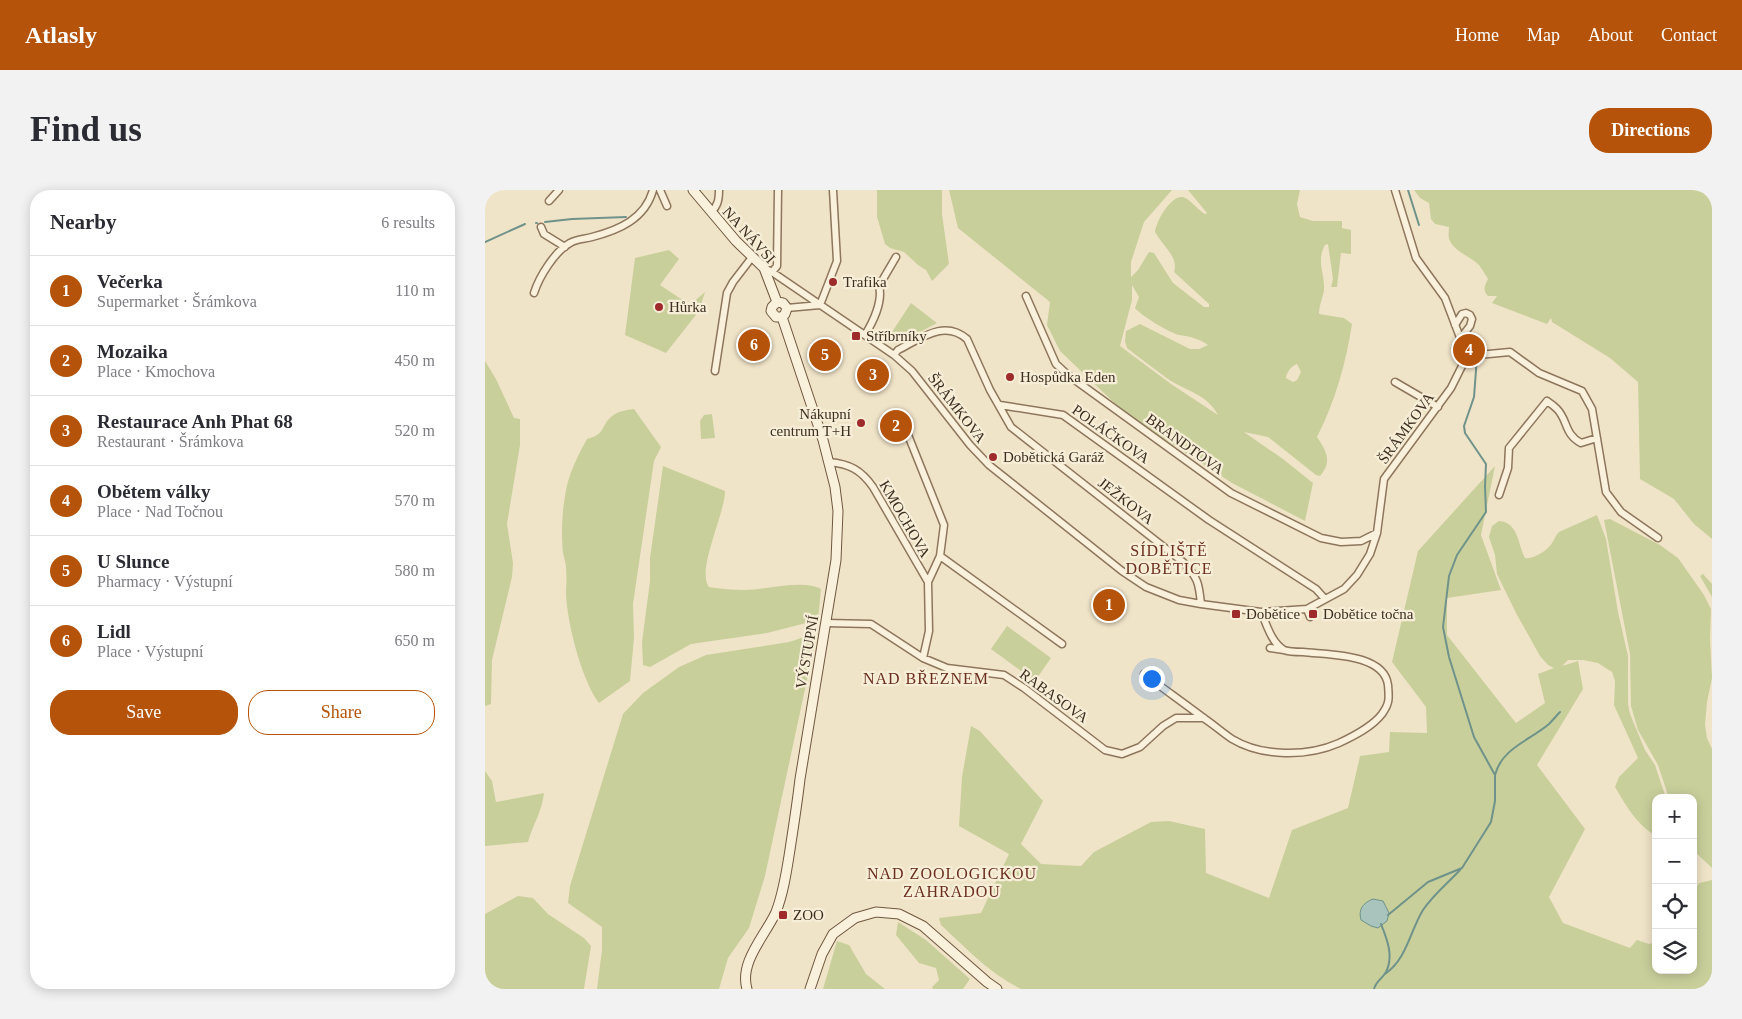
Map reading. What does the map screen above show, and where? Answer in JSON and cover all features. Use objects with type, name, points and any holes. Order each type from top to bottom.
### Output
[{"type":"street","points":[[549,200],[559,190]]},
{"type":"street","points":[[534,292],[542,274],[565,247],[571,242],[605,234],[633,221],[642,213],[653,190]]},
{"type":"street","points":[[661,190],[667,206]]},
{"type":"street","name":"NA NÁVSI","points":[[693,190],[736,241],[768,270],[777,302]]},
{"type":"street","points":[[711,212],[717,207],[719,190]]},
{"type":"street","points":[[768,270],[777,266],[778,190]]},
{"type":"street","points":[[785,313],[783,303],[777,302],[772,307],[771,311],[776,317],[820,305],[837,261],[833,190]]},
{"type":"street","points":[[1395,190],[1416,258],[1445,298],[1467,356],[1510,352],[1539,373],[1582,391],[1591,410],[1606,492],[1621,512],[1658,538]]},
{"type":"street","points":[[541,227],[544,234],[565,247]]},
{"type":"street","points":[[715,371],[727,293],[753,256]]},
{"type":"street","points":[[865,335],[875,319],[880,291],[879,286],[896,257]]},
{"type":"street","name":"ŠRÁMKOVA","points":[[768,270],[894,355],[912,370],[969,446],[989,465],[1140,583],[1161,594],[1201,604],[1261,612],[1307,609],[1344,589],[1357,575],[1371,554],[1377,533],[1384,479],[1451,388],[1467,356]]},
{"type":"street","name":"BRANDTOVA","points":[[1026,296],[1056,364],[1068,375],[1231,493],[1321,538],[1341,542],[1361,541],[1377,533]]},
{"type":"street","name":"VÝSTUPNÍ","points":[[747,989],[745,972],[748,962],[776,912],[785,878],[836,560],[838,537],[838,511],[835,487],[785,313]]},
{"type":"street","points":[[1455,324],[1462,314],[1466,313],[1472,319],[1470,326],[1460,339]]},
{"type":"street","points":[[894,355],[898,350],[934,332],[948,329],[960,334],[967,339],[990,390],[1000,405]]},
{"type":"street","points":[[1395,382],[1437,406]]},
{"type":"street","points":[[1499,495],[1508,468],[1509,448],[1547,401],[1558,410],[1574,440],[1581,443],[1597,438]]},
{"type":"street","name":"POLÁČKOVA","points":[[1000,405],[1063,415],[1209,520],[1316,589],[1325,599]]},
{"type":"street","name":"JEŽKOVA","points":[[1000,405],[1011,427],[1183,562],[1199,581],[1201,604]]},
{"type":"street","name":"KMOCHOVA","points":[[908,435],[945,525],[940,556],[928,582],[929,630],[923,658]]},
{"type":"street","name":"KMOCHOVA","points":[[829,462],[839,463],[864,475],[873,487],[928,582]]},
{"type":"street","name":"KMOCHOVA","points":[[940,556],[1062,644]]},
{"type":"street","points":[[1307,609],[1310,617]]},
{"type":"street","points":[[1261,612],[1273,640],[1285,651]]},
{"type":"street","name":"RABASOVA","points":[[826,623],[871,624],[923,658],[947,668],[1004,676],[1024,688],[1105,750],[1122,754],[1140,747],[1163,726],[1176,718],[1204,718]]},
{"type":"street","points":[[1144,674],[1233,740],[1258,749],[1283,753],[1305,753],[1327,748],[1348,739],[1373,724],[1383,713],[1390,700],[1388,682],[1383,672],[1371,662],[1354,658],[1270,648]]},
{"type":"street","points":[[810,989],[822,954],[833,934],[855,918],[876,912],[899,914],[923,926],[997,989]]},
{"type":"green space","points":[[877,190],[942,190],[942,214],[949,264],[932,281],[926,270],[904,252],[890,248],[885,244],[877,217]]},
{"type":"green space","points":[[949,190],[1172,190],[1144,222],[1131,262],[1131,277],[1138,270],[1149,252],[1154,253],[1173,283],[1204,307],[1209,307],[1209,304],[1174,272],[1175,267],[1172,256],[1155,232],[1165,210],[1178,197],[1186,198],[1202,212],[1207,213],[1188,190],[1300,190],[1297,204],[1300,217],[1313,221],[1342,221],[1342,228],[1351,230],[1351,254],[1341,253],[1337,287],[1331,287],[1333,279],[1328,244],[1325,245],[1321,256],[1324,290],[1319,314],[1344,318],[1352,324],[1339,382],[1317,437],[1327,456],[1324,471],[1320,476],[1316,475],[1268,437],[1244,432],[1313,483],[1305,521],[1232,483],[1126,414],[1060,351],[1047,325],[1050,302],[958,228]],"holes":[[[1132,285],[1139,297],[1135,308],[1143,315],[1175,334],[1194,338],[1208,345],[1199,349],[1190,349],[1140,324],[1126,331],[1125,341],[1127,348],[1168,379],[1208,402],[1218,415],[1171,384],[1120,346],[1132,300]],[[1297,364],[1301,372],[1297,380],[1293,382],[1286,378],[1293,366]]]},
{"type":"green space","points":[[1414,190],[1712,190],[1712,539],[1694,524],[1674,499],[1640,479],[1638,382],[1610,358],[1552,322],[1551,318],[1547,324],[1492,303],[1497,296],[1488,296],[1486,294],[1485,288],[1488,279],[1479,265],[1451,243],[1449,227],[1435,224],[1431,219],[1429,203],[1420,198]]},
{"type":"green space","points":[[669,250],[679,259],[660,285],[690,305],[705,292],[699,311],[666,353],[625,335],[635,258]]},
{"type":"green space","points":[[911,303],[937,323],[901,342],[890,335]]},
{"type":"green space","points":[[485,361],[496,379],[514,418],[520,419],[520,445],[507,524],[513,563],[512,577],[492,660],[491,704],[485,706]]},
{"type":"green space","points":[[634,409],[661,447],[654,461],[633,604],[634,638],[630,681],[599,703],[581,666],[569,620],[566,594],[566,566],[562,546],[563,510],[566,488],[571,473],[587,439],[597,435],[614,415],[622,411]]},
{"type":"green space","points":[[712,414],[715,438],[701,439],[700,421],[704,415]]},
{"type":"green space","points":[[663,466],[725,491],[706,568],[706,579],[709,587],[753,590],[795,585],[813,586],[821,589],[818,620],[767,633],[691,644],[650,667],[643,665],[642,642],[650,581],[650,558]]},
{"type":"green space","points":[[1495,466],[1481,535],[1501,590],[1447,598],[1447,635],[1516,723],[1545,703],[1538,674],[1554,668],[1548,665],[1540,656],[1497,574],[1495,555],[1489,537],[1492,526],[1499,521],[1510,526],[1517,535],[1525,558],[1528,558],[1536,556],[1547,549],[1559,532],[1597,515],[1606,539],[1618,612],[1628,656],[1628,704],[1630,714],[1645,750],[1655,765],[1665,794],[1652,794],[1652,833],[1637,820],[1615,787],[1619,777],[1638,758],[1614,705],[1615,681],[1612,672],[1598,663],[1583,660],[1568,660],[1562,666],[1578,661],[1583,689],[1537,765],[1585,829],[1549,897],[1563,923],[1630,948],[1637,940],[1652,943],[1652,974],[1697,974],[1697,886],[1699,883],[1712,880],[1712,989],[1021,989],[989,968],[941,925],[939,918],[981,913],[1009,854],[959,826],[962,777],[971,726],[980,731],[1043,801],[1021,844],[1041,864],[1081,866],[1094,852],[1151,822],[1169,821],[1205,829],[1206,873],[1269,898],[1292,830],[1348,808],[1360,756],[1389,752],[1390,732],[1427,733],[1426,707],[1392,662],[1418,551]]},
{"type":"green space","points":[[1610,519],[1660,545],[1678,558],[1704,595],[1711,609],[1712,678],[1705,725],[1707,738],[1712,749],[1712,868],[1697,854],[1697,794],[1668,794],[1658,765],[1638,730],[1631,706],[1630,654],[1604,520]]},
{"type":"green space","points":[[1703,574],[1712,584],[1712,597],[1700,576]]},
{"type":"green space","points":[[1007,626],[1051,658],[1035,681],[991,649]]},
{"type":"green space","points":[[817,633],[765,876],[749,928],[728,958],[719,989],[597,989],[602,950],[602,927],[568,903],[570,886],[623,714],[643,693],[679,667],[706,655],[789,642]]},
{"type":"green space","points":[[485,771],[492,781],[496,802],[544,793],[528,842],[485,846]]},
{"type":"green space","points":[[518,896],[533,898],[548,914],[584,938],[591,946],[584,989],[485,989],[485,914]]},
{"type":"green space","points":[[898,922],[926,940],[970,979],[963,989],[933,989],[932,987],[939,980],[936,968],[919,963],[896,935]]},
{"type":"green space","points":[[837,941],[849,945],[866,974],[885,989],[823,989]]},
{"type":"water","points":[[1373,899],[1383,901],[1389,913],[1387,921],[1378,928],[1361,920],[1360,916],[1362,907],[1366,902]]},
{"type":"waterway","points":[[1408,190],[1419,225]]},
{"type":"waterway","points":[[545,222],[626,217]]},
{"type":"waterway","points":[[485,242],[525,224]]},
{"type":"waterway","points":[[1388,915],[1428,882],[1462,868],[1491,822],[1495,801],[1495,775],[1474,737],[1449,657],[1443,627],[1449,576],[1457,555],[1486,512],[1486,464],[1465,433],[1464,426],[1474,397],[1477,357]]},
{"type":"waterway","points":[[1495,775],[1510,751],[1549,724],[1560,712]]},
{"type":"waterway","points":[[1385,974],[1403,953],[1423,910],[1460,870]]},
{"type":"waterway","points":[[1374,989],[1386,972],[1390,954],[1381,924]]},
{"type":"place","name":"Trafika","points":[[833,282]]},
{"type":"place","name":"Hůrka","points":[[659,307]]},
{"type":"place","name":"Stříbrníky","points":[[856,336]]},
{"type":"place","name":"Lidl","points":[[754,345]]},
{"type":"place","name":"Obětem války","points":[[1469,350]]},
{"type":"place","name":"U Slunce","points":[[825,355]]},
{"type":"place","name":"Restaurace Anh Phat 68","points":[[873,375]]},
{"type":"place","name":"Hospůdka Eden","points":[[1010,377]]},
{"type":"place","name":"Nákupní centrum T+H","points":[[861,423]]},
{"type":"place","name":"Mozaika","points":[[896,426]]},
{"type":"place","name":"Dobětická Garáž","points":[[993,457]]},
{"type":"place","name":"Večerka","points":[[1109,605]]},
{"type":"place","name":"Dobětice","points":[[1236,614]]},
{"type":"place","name":"Dobětice točna","points":[[1313,614]]},
{"type":"place","name":"ZOO","points":[[783,915]]},
{"type":"district","name":"SÍDLIŠTĚ DOBĚTICE","points":[[1169,559]]},
{"type":"district","name":"NAD BŘEZNEM","points":[[926,678]]},
{"type":"district","name":"NAD ZOOLOGICKOU ZAHRADOU","points":[[952,882]]}]
